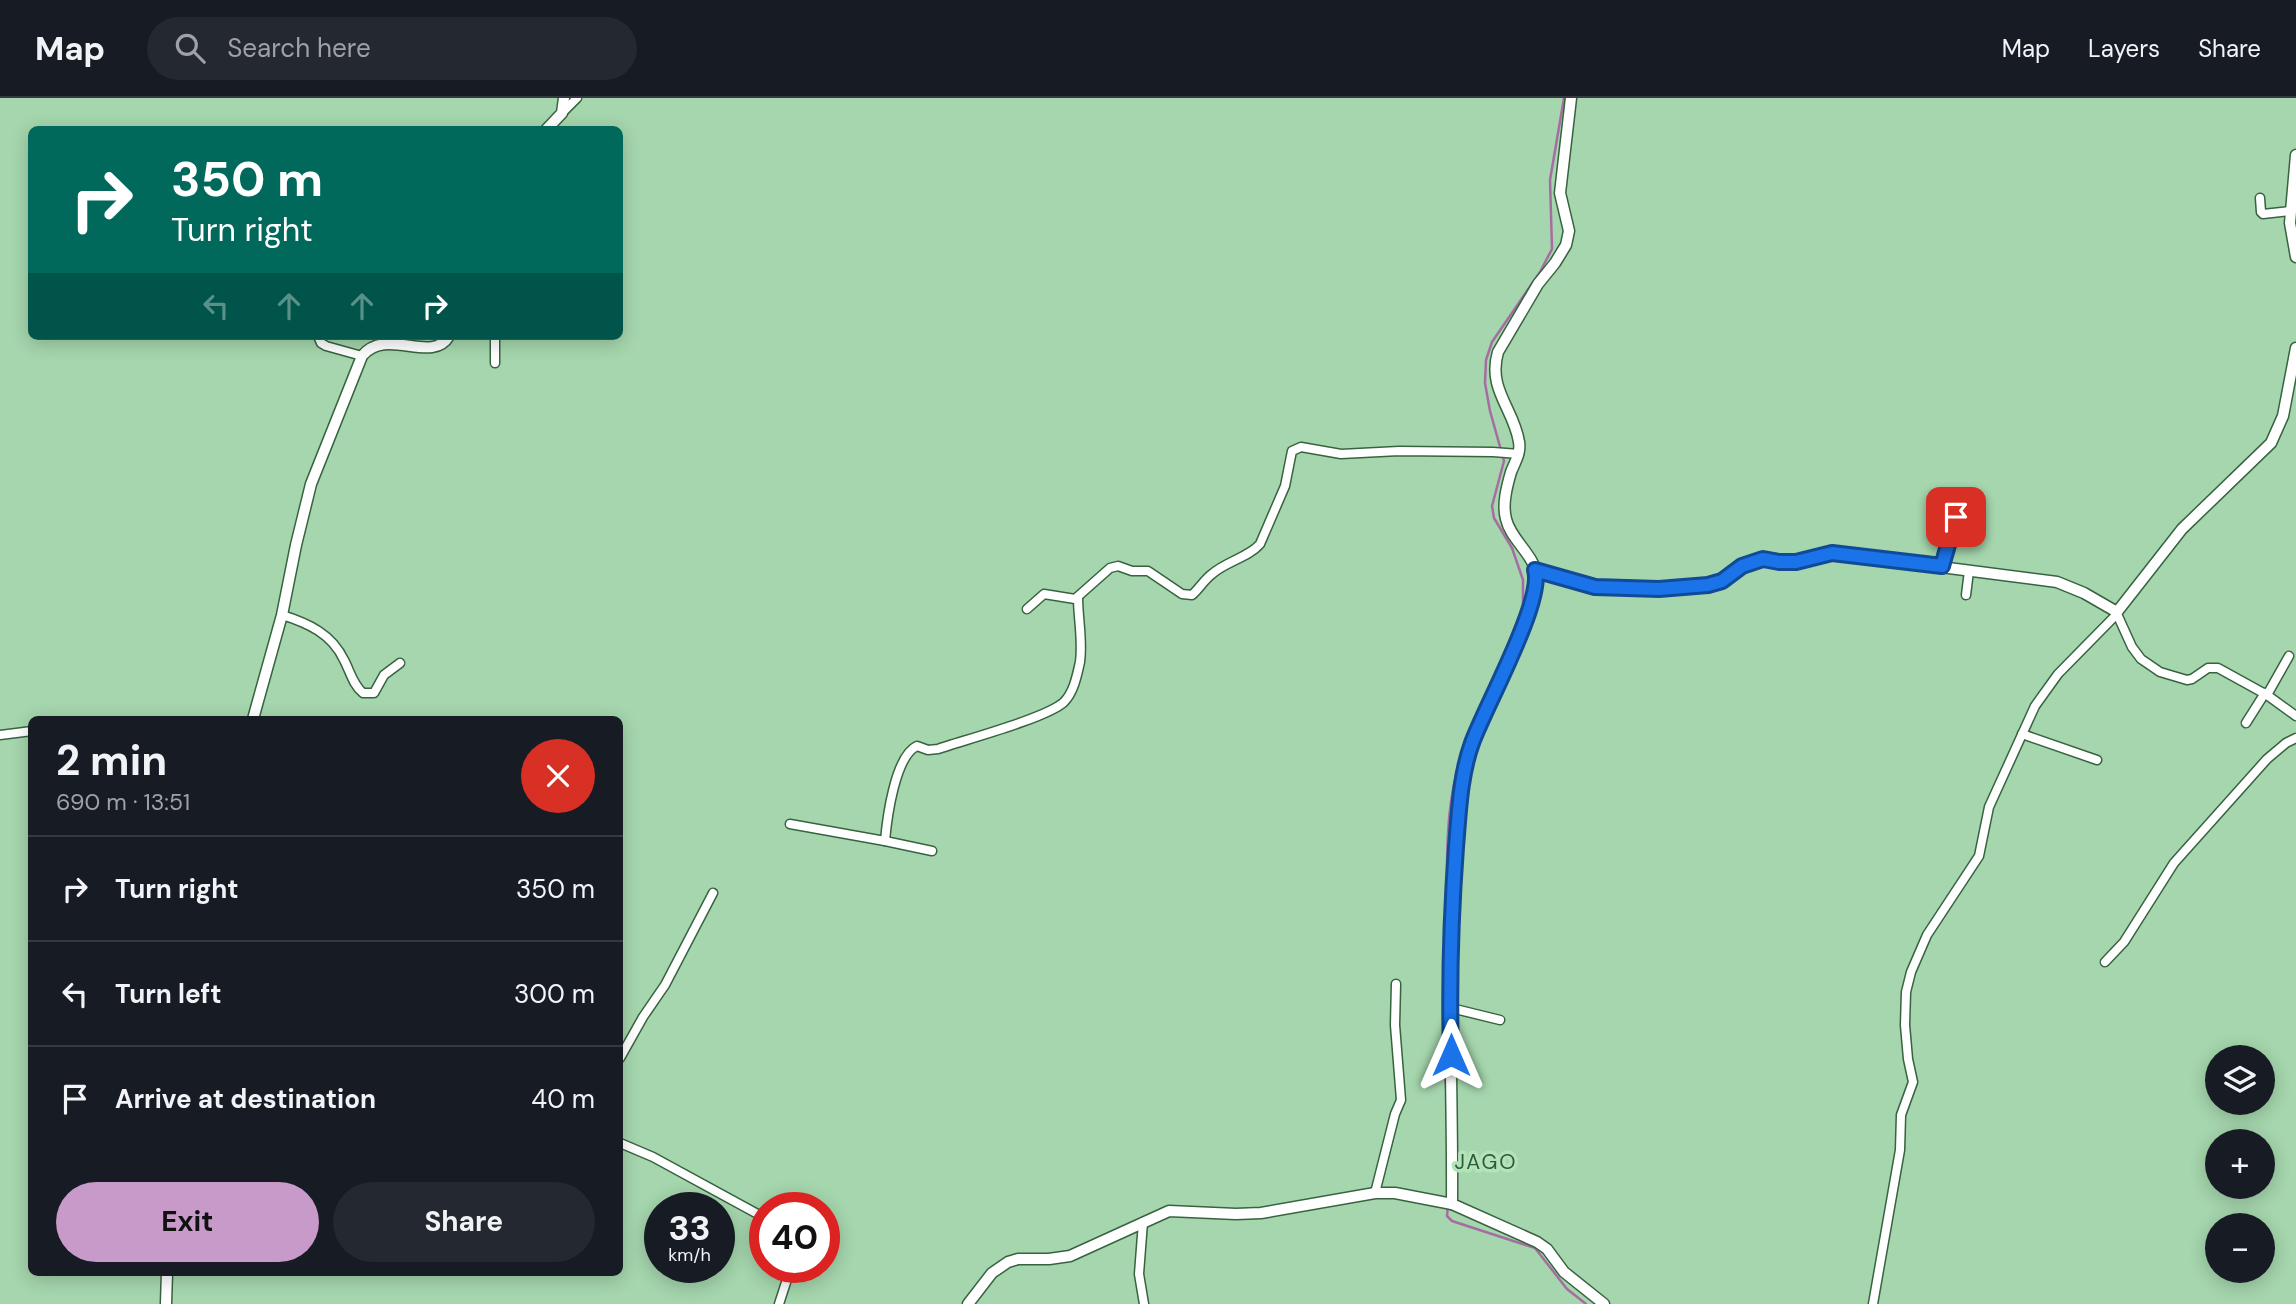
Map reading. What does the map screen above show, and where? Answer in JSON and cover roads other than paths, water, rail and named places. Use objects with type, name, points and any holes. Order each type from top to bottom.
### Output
[{"type":"street","points":[[562,113],[564,98]]},
{"type":"street","points":[[549,126],[577,98]]},
{"type":"street","points":[[1449,1203],[1451,910],[1464,769],[1493,694],[1525,624],[1536,584],[1535,570],[1511,531],[1505,515],[1507,489],[1519,439],[1501,398],[1494,372],[1495,362],[1498,352],[1538,284],[1566,245],[1569,231],[1560,193],[1571,98]]},
{"type":"street","points":[[2296,155],[2290,211],[2296,257]]},
{"type":"street","points":[[2260,198],[2263,214],[2290,211]]},
{"type":"street","points":[[320,340],[326,346],[362,356]]},
{"type":"street","points":[[254,716],[267,677],[311,484],[362,356],[370,347],[380,344],[435,347],[446,340]]},
{"type":"street","points":[[495,340],[495,363]]},
{"type":"street","points":[[1873,1304],[1900,1150],[1901,1115],[1913,1082],[1905,1026],[1906,992],[1911,972],[1927,935],[1979,856],[1989,807],[2035,706],[2058,674],[2121,609],[2182,529],[2271,443],[2283,416],[2296,348]]},
{"type":"street","points":[[1027,609],[1044,594],[1070,599],[1078,597],[1110,568],[1118,566],[1128,570],[1148,571],[1182,594],[1192,595],[1211,574],[1256,549],[1260,544],[1285,486],[1292,451],[1295,448],[1341,454],[1399,451],[1516,454]]},
{"type":"street","points":[[1942,566],[1956,517]]},
{"type":"street","points":[[1535,570],[1595,587],[1659,589],[1708,585],[1722,581],[1742,566],[1763,559],[1796,562],[1832,553],[2057,582],[2084,593],[2116,613],[2136,653],[2160,672],[2190,680],[2208,668],[2218,668],[2266,694],[2296,716]]},
{"type":"street","points":[[1966,595],[1969,571]]},
{"type":"street","points":[[885,841],[895,785],[909,750],[917,746],[928,750],[938,749],[1036,716],[1064,702],[1073,686],[1080,661],[1078,597]]},
{"type":"street","points":[[282,615],[316,627],[342,656],[357,688],[363,694],[373,693],[384,675],[400,663]]},
{"type":"street","points":[[2246,723],[2289,656]]},
{"type":"street","points":[[0,734],[28,731]]},
{"type":"street","points":[[2022,734],[2097,760]]},
{"type":"street","points":[[2105,962],[2124,942],[2174,863],[2267,759],[2296,738]]},
{"type":"street","points":[[790,824],[932,851]]},
{"type":"street","points":[[623,1053],[665,985],[713,893]]},
{"type":"street","points":[[1375,1193],[1401,1100],[1395,1025],[1396,984]]},
{"type":"street","points":[[1451,1008],[1500,1020]]},
{"type":"street","points":[[623,1144],[653,1157],[749,1209]]},
{"type":"street","points":[[968,1304],[992,1273],[1008,1262],[1024,1258],[1070,1256],[1169,1211],[1261,1213],[1375,1193],[1395,1193],[1449,1203],[1547,1249],[1564,1272],[1604,1304]]},
{"type":"street","points":[[1143,1222],[1139,1274],[1144,1304]]},
{"type":"street","points":[[166,1304],[167,1276]]},
{"type":"street","points":[[779,1304],[786,1283]]},
{"type":"waterway","points":[[1481,707],[1523,606],[1523,580],[1512,548],[1494,518],[1492,506],[1504,461],[1485,383],[1486,360],[1492,342],[1540,272],[1552,249],[1550,180],[1564,98]]},
{"type":"waterway","points":[[1447,1100],[1444,1012],[1448,835],[1453,791],[1464,749]]},
{"type":"waterway","points":[[1448,1205],[1447,1216],[1452,1221],[1535,1248],[1567,1289],[1586,1304]]},
{"type":"district","name":"JAGO","points":[[1486,1162]]}]
